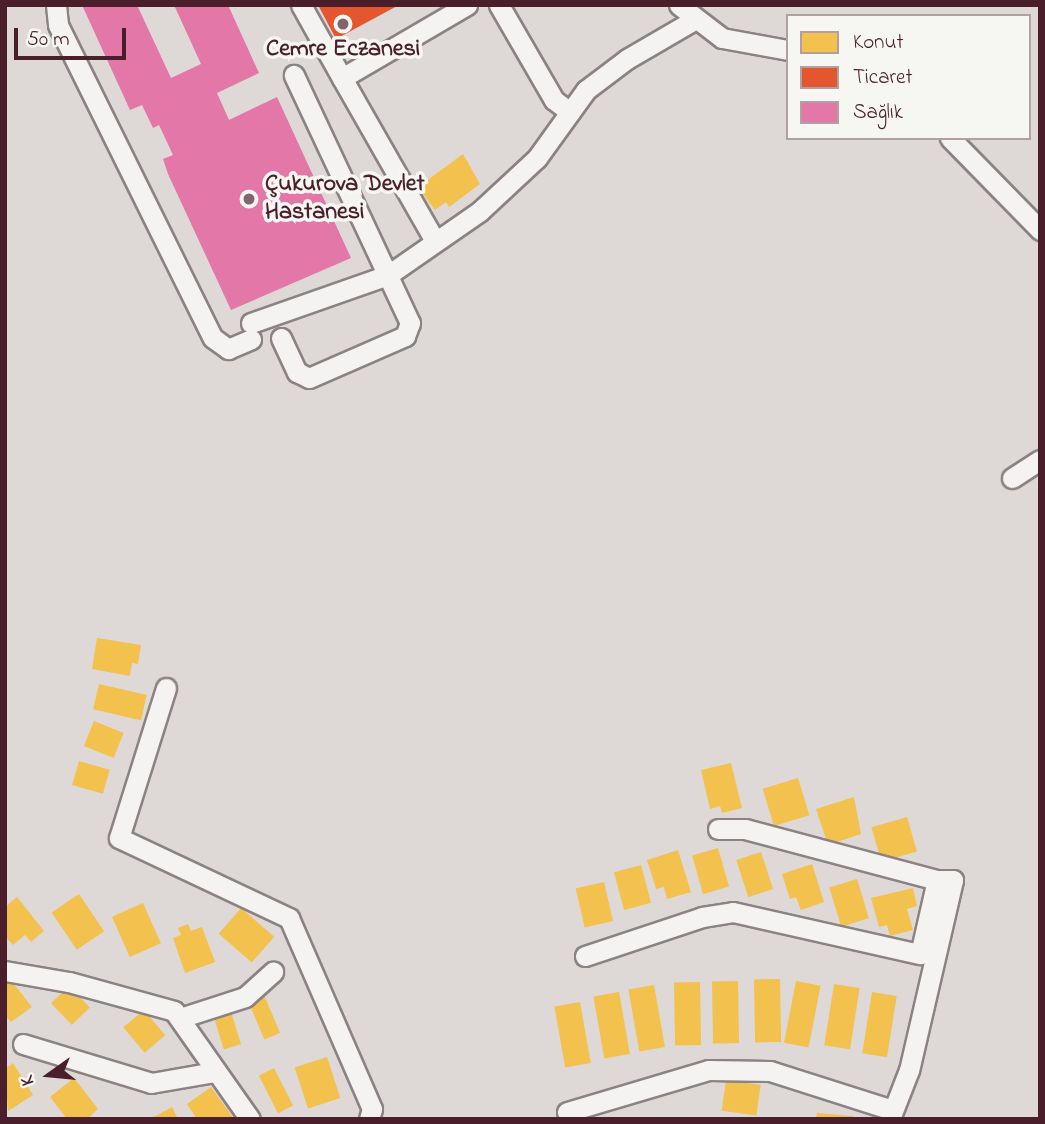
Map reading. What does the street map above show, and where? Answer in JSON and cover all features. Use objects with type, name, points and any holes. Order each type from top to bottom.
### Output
[{"type":"street","points":[[57,5],[58,25],[213,338],[228,349],[251,331],[387,275],[480,211],[537,158],[586,90],[627,59],[694,20]]},
{"type":"street","points":[[301,5],[435,241]]},
{"type":"street","points":[[342,78],[467,5]]},
{"type":"street","points":[[499,5],[554,100],[570,112]]},
{"type":"street","points":[[679,5],[694,20],[722,38],[786,50]]},
{"type":"street","points":[[281,338],[297,372],[309,378],[405,336],[410,323],[294,75]]},
{"type":"street","points":[[952,140],[1040,230]]},
{"type":"street","points":[[1012,478],[1040,460]]},
{"type":"street","points":[[166,688],[119,838],[289,918],[372,1109],[369,1119]]},
{"type":"street","points":[[567,1112],[709,1070],[770,1071],[891,1114],[909,1070],[953,880],[937,880],[745,829],[718,829]]},
{"type":"street","points":[[585,956],[702,917],[733,912],[920,954],[937,880]]},
{"type":"street","points":[[5,971],[139,1000],[174,1011],[250,1119]]},
{"type":"street","points":[[180,1018],[245,998],[273,972]]},
{"type":"street","points":[[23,1044],[151,1083],[215,1072]]},
{"type":"shaded area","points":[[5,5],[1040,5],[1040,1119],[5,1119]]},
{"type":"building: Konut","points":[[463,154],[480,184],[449,207],[446,202],[435,210],[418,187]]},
{"type":"building: Konut","points":[[97,638],[141,645],[138,664],[132,663],[130,676],[92,669]]},
{"type":"building: Konut","points":[[99,684],[147,695],[141,720],[93,709]]},
{"type":"building: Konut","points":[[94,721],[124,733],[114,758],[84,746]]},
{"type":"building: Konut","points":[[79,761],[110,770],[103,794],[72,785]]},
{"type":"building: Konut","points":[[731,763],[742,808],[722,813],[720,806],[710,809],[701,770]]},
{"type":"building: Konut","points":[[798,778],[809,815],[774,826],[763,789]]},
{"type":"building: Konut","points":[[854,797],[861,834],[828,845],[816,809]]},
{"type":"building: Konut","points":[[907,817],[917,852],[881,862],[871,827]]},
{"type":"building: Konut","points":[[718,848],[729,886],[703,894],[692,855]]},
{"type":"building: Konut","points":[[678,850],[691,892],[667,899],[664,887],[656,889],[647,860]]},
{"type":"building: Konut","points":[[761,852],[773,889],[748,897],[736,860]]},
{"type":"building: Konut","points":[[812,864],[824,902],[801,910],[796,897],[790,899],[782,874]]},
{"type":"building: Konut","points":[[641,865],[651,903],[624,910],[614,872]]},
{"type":"building: Konut","points":[[857,879],[869,918],[841,927],[829,887]]},
{"type":"building: Konut","points":[[604,882],[613,921],[585,927],[576,889]]},
{"type":"building: Konut","points":[[913,888],[917,906],[907,909],[913,930],[890,936],[887,925],[879,927],[871,898]]},
{"type":"building: Konut","points":[[79,894],[104,931],[77,950],[52,912]]},
{"type":"building: Konut","points":[[17,897],[44,931],[31,942],[25,935],[13,945],[5,936],[5,907]]},
{"type":"building: Konut","points":[[143,903],[161,943],[130,957],[112,917]]},
{"type":"building: Konut","points":[[241,908],[274,937],[252,963],[219,934]]},
{"type":"building: Konut","points":[[188,924],[191,931],[202,927],[215,962],[185,973],[173,938],[181,935],[178,928]]},
{"type":"building: Konut","points":[[10,979],[32,1007],[11,1022],[5,1015],[5,982]]},
{"type":"building: Konut","points":[[754,979],[780,979],[781,1042],[755,1042]]},
{"type":"building: Konut","points":[[712,981],[738,981],[739,1043],[713,1043]]},
{"type":"building: Konut","points":[[796,981],[821,986],[809,1048],[784,1043]]},
{"type":"building: Konut","points":[[674,982],[700,982],[701,1045],[675,1045]]},
{"type":"building: Konut","points":[[834,984],[860,988],[850,1049],[824,1045]]},
{"type":"building: Konut","points":[[654,985],[665,1047],[639,1052],[628,990]]},
{"type":"building: Konut","points":[[69,986],[90,1008],[72,1025],[51,1003]]},
{"type":"building: Konut","points":[[619,992],[630,1054],[604,1059],[593,997]]},
{"type":"building: Konut","points":[[872,992],[897,996],[887,1057],[862,1053]]},
{"type":"building: Konut","points":[[264,995],[280,1033],[264,1039],[248,1002]]},
{"type":"building: Konut","points":[[580,1002],[591,1063],[565,1068],[554,1007]]},
{"type":"building: Konut","points":[[229,1005],[241,1044],[224,1049],[212,1010]]},
{"type":"building: Konut","points":[[144,1010],[165,1035],[145,1053],[123,1027]]},
{"type":"building: Konut","points":[[327,1057],[340,1098],[308,1108],[295,1068]]},
{"type":"building: Konut","points":[[13,1063],[33,1095],[8,1111],[5,1069]]},
{"type":"building: Konut","points":[[274,1068],[293,1105],[278,1113],[259,1076]]},
{"type":"building: Konut","points":[[74,1078],[98,1109],[87,1119],[67,1119],[50,1097]]},
{"type":"building: Konut","points":[[726,1080],[761,1085],[756,1116],[722,1111]]},
{"type":"building: Konut","points":[[211,1087],[234,1119],[197,1119],[187,1104]]},
{"type":"building: Konut","points":[[172,1107],[178,1119],[150,1119]]},
{"type":"building: Konut","points":[[817,1113],[853,1116],[853,1119],[816,1119]]},
{"type":"building: Ticaret","points":[[318,5],[399,5],[336,39]]},
{"type":"building: Sağlık","points":[[82,5],[137,5],[171,78],[201,64],[174,5],[228,5],[259,73],[217,93],[229,120],[277,97],[351,258],[231,310],[168,174],[163,159],[173,155],[159,125],[153,128],[142,105],[130,110]]},
{"type":"place","name":"Cemre Eczanesi","points":[[343,24]]},
{"type":"place","name":"Çukurova Devlet Hastanesi","points":[[249,199]]}]
